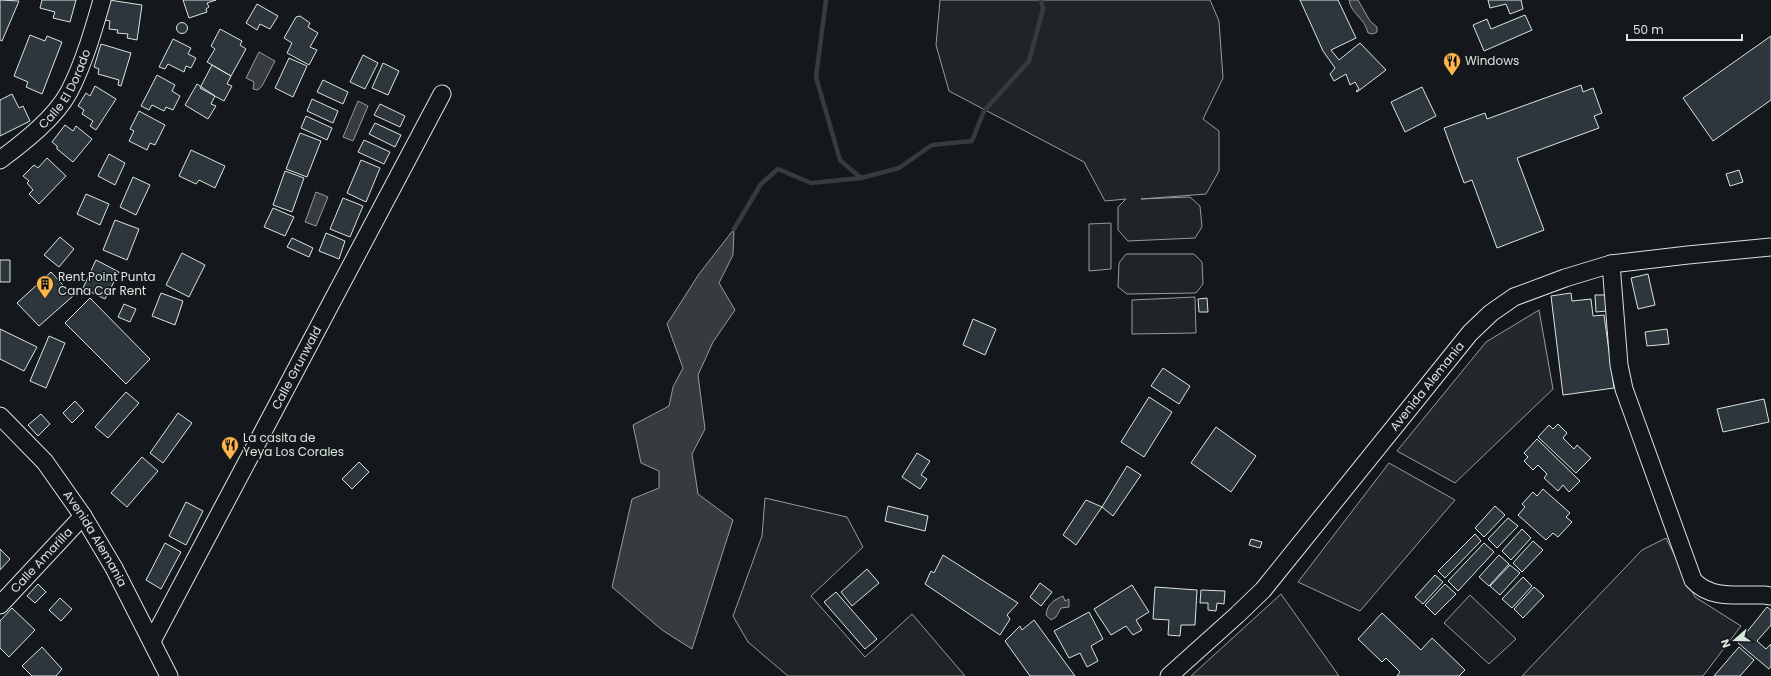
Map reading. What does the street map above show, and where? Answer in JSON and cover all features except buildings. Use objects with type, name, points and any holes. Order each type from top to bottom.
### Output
[{"type":"street","name":"Calle El Dorado","points":[[0,160],[16,148],[48,119],[69,92],[90,39],[102,0]]},
{"type":"street","name":"Calle Grunwald","points":[[152,641],[442,94]]},
{"type":"street","name":"Avenida Alemania","points":[[1169,676],[1263,590],[1465,339],[1491,313],[1514,297],[1565,278],[1611,264],[1771,247]]},
{"type":"street","points":[[1611,264],[1619,365],[1624,389],[1693,580],[1706,592],[1714,594],[1771,596]]},
{"type":"street","name":"Avenida Alemania","points":[[0,416],[45,462],[83,516],[114,568],[169,676]]},
{"type":"street","name":"Calle Amarilla","points":[[0,605],[83,516]]},
{"type":"shaded area","points":[[940,0],[1210,0],[1219,21],[1223,78],[1203,119],[1219,131],[1219,171],[1206,194],[1141,199],[1190,197],[1200,206],[1202,227],[1195,238],[1128,241],[1118,230],[1118,207],[1126,199],[1105,201],[1084,162],[949,91],[936,45]]},
{"type":"shaded area","points":[[1349,0],[1358,0],[1370,21],[1377,27],[1377,32],[1373,34],[1368,33],[1364,23],[1352,9]]},
{"type":"shaded area","points":[[259,52],[275,61],[262,86],[258,90],[253,89],[254,82],[246,78]]},
{"type":"shaded area","points":[[358,101],[368,106],[353,141],[343,137]]},
{"type":"shaded area","points":[[316,192],[328,197],[316,226],[305,222]]},
{"type":"shaded area","points":[[1111,223],[1111,269],[1089,271],[1089,224]]},
{"type":"shaded area","points":[[734,229],[733,255],[719,283],[735,310],[713,342],[698,375],[705,429],[692,454],[698,494],[733,520],[692,649],[662,630],[612,587],[632,499],[659,488],[659,471],[641,463],[633,425],[669,406],[673,387],[683,368],[667,324],[699,274]]},
{"type":"shaded area","points":[[1126,254],[1194,254],[1202,262],[1203,284],[1196,293],[1127,294],[1118,287],[1119,263]]},
{"type":"shaded area","points":[[1195,297],[1196,333],[1132,334],[1132,300]]},
{"type":"shaded area","points":[[1539,310],[1553,389],[1455,483],[1397,451],[1486,342]]},
{"type":"shaded area","points":[[1389,463],[1455,500],[1360,611],[1298,582]]},
{"type":"shaded area","points":[[765,498],[847,517],[863,547],[811,596],[865,657],[912,614],[965,676],[788,676],[748,642],[733,616],[762,536]]},
{"type":"shaded area","points":[[1666,538],[1695,597],[1741,626],[1703,676],[1522,676],[1642,550]]},
{"type":"shaded area","points":[[1281,594],[1339,676],[1191,676]]},
{"type":"shaded area","points":[[1470,595],[1516,639],[1489,664],[1444,623]]},
{"type":"shaded area","points":[[1063,596],[1065,601],[1069,599],[1069,607],[1061,608],[1056,617],[1051,620],[1046,615],[1049,605]]},
{"type":"waterway","points":[[826,0],[816,77],[840,160],[861,178]]},
{"type":"waterway","points":[[734,229],[761,184],[778,169],[811,183],[861,178],[899,168],[932,145],[972,141],[984,111],[1029,61],[1043,9],[1041,0]]},
{"type":"place","name":"Windows","points":[[1452,76]]},
{"type":"place","name":"Rent Point Punta Cana Car Rent","points":[[45,299]]},
{"type":"place","name":"La casita de Yeya Los Corales","points":[[230,460]]}]
